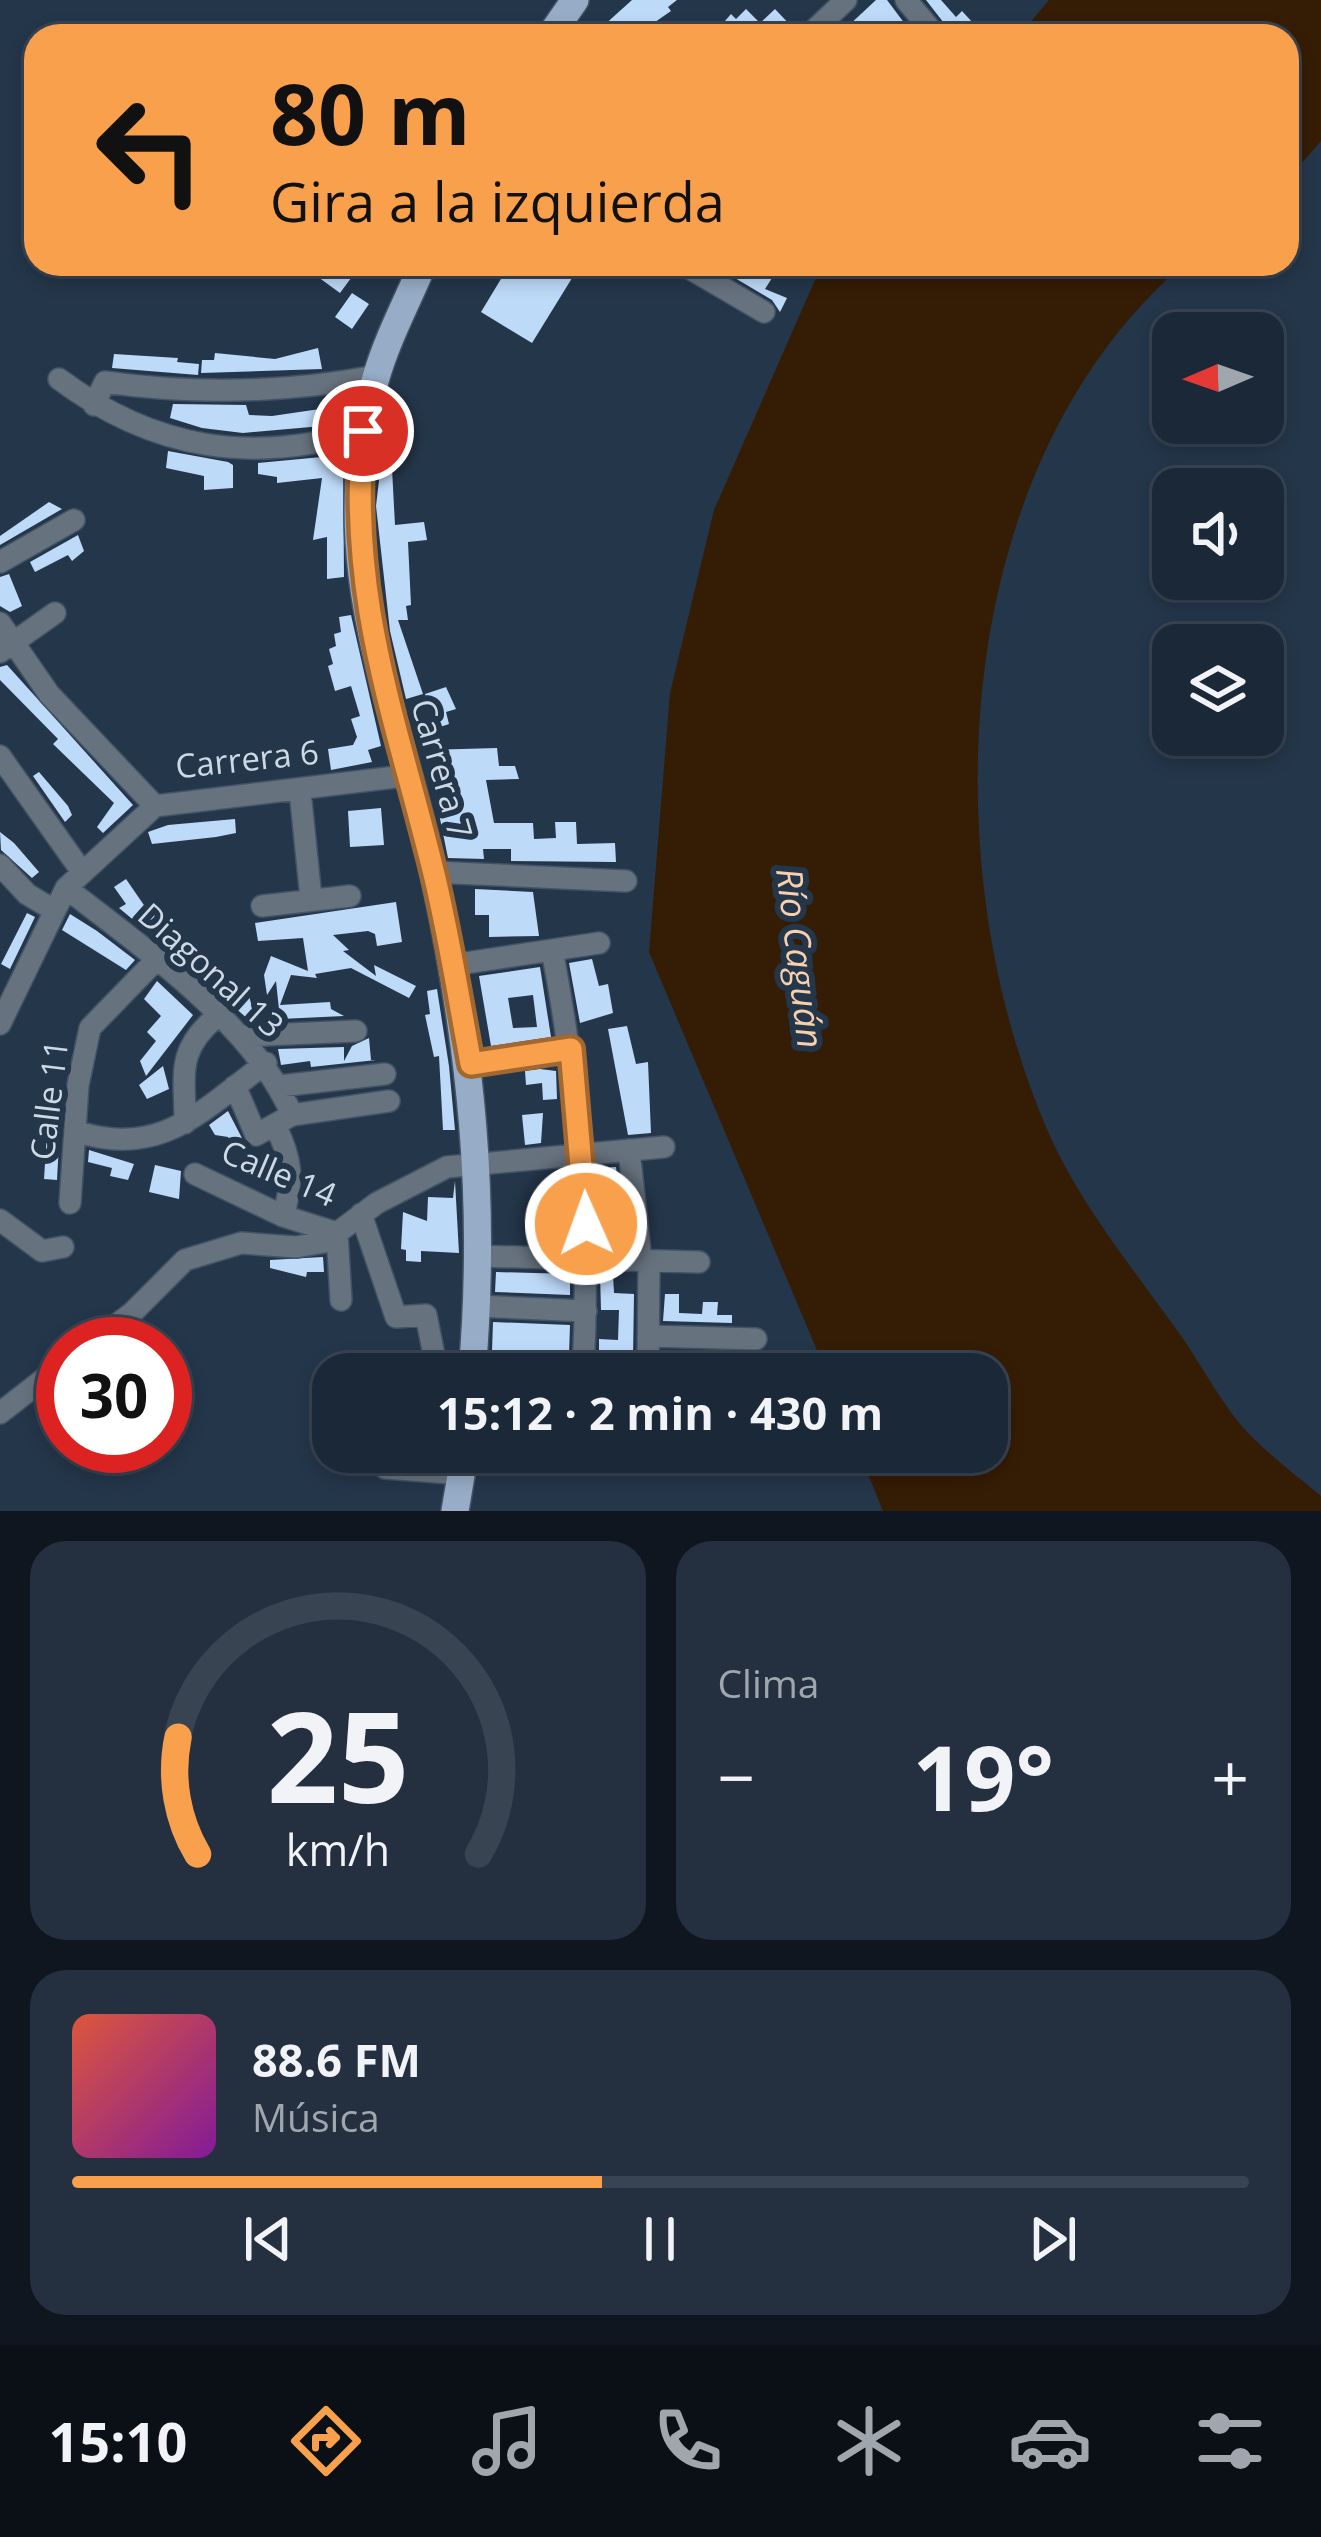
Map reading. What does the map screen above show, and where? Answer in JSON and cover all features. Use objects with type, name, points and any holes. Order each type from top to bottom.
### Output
[{"type":"main road","name":"Carrera 7","points":[[418,276],[376,376],[363,431],[357,502],[361,571],[375,662],[433,872],[471,1064],[477,1256],[473,1353]]},
{"type":"main road","points":[[455,1511],[462,1473]]},
{"type":"street","points":[[563,24],[593,0]]},
{"type":"street","points":[[821,24],[846,0]]},
{"type":"street","points":[[907,0],[926,24]]},
{"type":"street","points":[[702,276],[764,312]]},
{"type":"street","points":[[94,404],[105,382],[214,393],[286,390],[376,376]]},
{"type":"street","points":[[59,379],[94,404],[179,442],[225,450],[296,448],[363,431]]},
{"type":"street","points":[[0,562],[74,520]]},
{"type":"street","points":[[5,649],[56,613]]},
{"type":"street","points":[[0,623],[5,649],[155,806]]},
{"type":"street","points":[[0,756],[80,869]]},
{"type":"street","name":"Carrera 6","points":[[0,1023],[66,888],[80,869],[155,806],[404,776]]},
{"type":"street","points":[[300,791],[311,898]]},
{"type":"street","points":[[0,866],[28,894],[52,909]]},
{"type":"street","points":[[433,872],[626,881]]},
{"type":"street","name":"Diagonal 13","points":[[66,888],[157,959],[266,1064],[280,1086],[274,1125],[290,1154],[292,1186],[283,1216]]},
{"type":"street","points":[[262,906],[350,896]]},
{"type":"street","points":[[452,965],[599,943]]},
{"type":"street","points":[[552,950],[571,1049],[583,1154],[584,1353]]},
{"type":"street","name":"Calle 11","points":[[70,1203],[79,1132],[78,1084],[90,1028],[157,959]]},
{"type":"street","points":[[185,1123],[185,1052],[193,1036],[215,1017]]},
{"type":"street","points":[[241,1036],[356,1030]]},
{"type":"street","points":[[471,1064],[571,1049]]},
{"type":"street","points":[[79,1132],[138,1143],[185,1123],[266,1064]]},
{"type":"street","points":[[280,1086],[385,1074]]},
{"type":"street","points":[[235,1086],[274,1125],[389,1101]]},
{"type":"street","points":[[127,1317],[185,1261],[202,1252],[241,1243],[310,1246],[447,1167],[664,1147]]},
{"type":"street","points":[[629,1150],[645,1260],[649,1353]]},
{"type":"street","name":"Calle 14","points":[[195,1174],[283,1216],[337,1233]]},
{"type":"street","points":[[362,1214],[396,1318],[426,1315],[434,1353]]},
{"type":"street","points":[[0,1220],[42,1251],[63,1247]]},
{"type":"street","points":[[337,1233],[341,1300]]},
{"type":"street","points":[[477,1256],[699,1262]]},
{"type":"street","points":[[476,1306],[586,1311]]},
{"type":"street","points":[[650,1336],[756,1339]]},
{"type":"street","points":[[0,1413],[36,1385]]},
{"type":"water","points":[[1049,0],[1321,0],[1321,141],[1299,166],[1299,24],[1029,24]]},
{"type":"water","name":"Río Caguán","points":[[818,276],[1173,276],[1106,347],[1048,445],[1008,554],[984,670],[978,788],[986,907],[1009,1021],[1046,1127],[1074,1183],[1233,1415],[1260,1445],[1321,1496],[1321,1511],[883,1511],[868,1473],[1008,1473],[1008,1353],[818,1353],[649,952],[670,693],[714,510]]},
{"type":"building","points":[[632,0],[677,0],[668,7],[671,11],[652,24],[605,24]]},
{"type":"building","points":[[876,0],[887,0],[905,24],[850,24]]},
{"type":"building","points":[[926,0],[941,0],[956,17],[962,11],[973,23],[945,24]]},
{"type":"building","points":[[746,9],[760,23],[775,9],[789,24],[722,24],[731,14],[736,19]]},
{"type":"building","points":[[319,276],[353,276],[340,293]]},
{"type":"building","points":[[503,276],[573,276],[532,343],[481,312]]},
{"type":"building","points":[[732,276],[772,278],[765,289],[787,298],[780,312],[772,300]]},
{"type":"building","points":[[352,293],[369,304],[352,329],[335,317]]},
{"type":"building","points":[[318,348],[322,369],[201,373],[202,360],[214,360],[215,353],[275,359]]},
{"type":"building","points":[[114,354],[178,358],[177,362],[199,364],[198,375],[112,368]]},
{"type":"building","points":[[173,404],[246,405],[249,415],[272,416],[320,409],[322,426],[243,433],[202,428],[170,418]]},
{"type":"building","points":[[402,419],[401,447],[391,450],[395,525],[424,522],[427,540],[408,542],[411,605],[406,606],[408,620],[398,620],[423,694],[406,699],[390,631],[376,506],[386,421]]},
{"type":"building","points":[[168,451],[228,462],[233,465],[233,488],[204,490],[204,476],[166,468]]},
{"type":"building","points":[[343,455],[344,577],[327,579],[327,537],[313,540],[322,478],[277,483],[277,477],[258,474],[258,463]]},
{"type":"building","points":[[49,502],[62,509],[0,545],[0,536]]},
{"type":"building","points":[[78,535],[84,551],[72,561],[68,555],[35,572],[30,562]]},
{"type":"building","points":[[9,574],[22,606],[10,612],[0,606],[0,577]]},
{"type":"building","points":[[351,615],[381,746],[368,750],[372,762],[331,770],[328,749],[353,745],[357,737],[351,719],[360,716],[351,686],[335,691],[328,666],[333,664],[329,649],[336,646],[334,634],[341,632],[339,617]]},
{"type":"building","points":[[7,665],[133,805],[103,833],[97,827],[114,803],[53,744],[58,739],[0,680],[0,667]]},
{"type":"building","points":[[446,687],[456,709],[446,712],[449,724],[437,728],[425,694]]},
{"type":"building","points":[[497,748],[499,766],[515,766],[519,779],[486,780],[494,823],[533,823],[534,839],[556,838],[555,822],[576,822],[577,844],[615,843],[616,862],[511,861],[511,849],[483,849],[484,859],[448,858],[426,750]]},
{"type":"building","points":[[39,772],[68,806],[72,815],[65,822],[33,776]]},
{"type":"building","points":[[381,808],[384,845],[350,847],[348,811]]},
{"type":"building","points":[[235,819],[236,833],[216,837],[152,844],[148,832],[168,825]]},
{"type":"building","points":[[0,832],[39,872],[32,878],[1,850]]},
{"type":"building","points":[[126,879],[148,911],[161,906],[178,931],[163,935],[166,947],[119,908],[126,904],[114,887]]},
{"type":"building","points":[[475,889],[533,892],[539,936],[489,937],[489,915],[475,915]]},
{"type":"building","points":[[396,902],[402,942],[377,946],[375,934],[368,931],[333,935],[349,950],[343,951],[376,976],[374,965],[416,986],[409,998],[351,968],[315,974],[317,978],[291,975],[280,1005],[330,1002],[331,1009],[344,1016],[280,1019],[276,981],[267,995],[264,975],[271,956],[308,971],[303,938],[258,941],[255,923]]},
{"type":"building","points":[[27,913],[35,917],[10,969],[1,964]]},
{"type":"building","points":[[70,914],[135,960],[126,970],[62,930]]},
{"type":"building","points":[[191,944],[201,954],[192,964],[235,1004],[247,988],[254,1015],[250,1021],[168,948]]},
{"type":"building","points":[[592,959],[599,986],[608,984],[613,1013],[580,1023],[569,963]]},
{"type":"building","points":[[540,967],[551,1037],[491,1046],[479,976]],"holes":[[[533,995],[537,1027],[513,1028],[508,998]]]},
{"type":"building","points":[[157,981],[193,1015],[146,1076],[140,1061],[156,1041],[147,1032],[161,1016],[144,999]]},
{"type":"building","points":[[437,989],[455,1130],[443,1130],[439,1056],[434,1057],[425,1015],[430,1014],[427,991]]},
{"type":"building","points":[[627,1026],[636,1064],[648,1062],[651,1133],[628,1135],[608,1029]]},
{"type":"building","points":[[369,1038],[371,1060],[376,1060],[281,1065],[278,1049],[344,1047],[344,1061],[352,1046]]},
{"type":"building","points":[[163,1066],[169,1089],[147,1099],[139,1085]]},
{"type":"building","points":[[525,1071],[556,1071],[557,1099],[543,1100],[542,1083],[526,1085]]},
{"type":"building","points":[[52,1089],[63,1090],[51,1143],[59,1143],[57,1180],[44,1179],[47,1133],[40,1130],[49,1116]]},
{"type":"building","points":[[228,1111],[246,1146],[237,1151],[228,1137],[215,1135],[209,1125]]},
{"type":"building","points":[[543,1113],[541,1143],[525,1145],[522,1115]]},
{"type":"building","points":[[89,1150],[134,1164],[128,1180],[110,1176],[112,1168],[88,1162]]},
{"type":"building","points":[[155,1165],[181,1171],[179,1199],[149,1192]]},
{"type":"building","points":[[616,1167],[619,1192],[614,1192],[610,1224],[622,1223],[624,1245],[600,1244],[596,1168]]},
{"type":"building","points":[[455,1181],[459,1253],[421,1251],[421,1262],[406,1261],[406,1250],[401,1249],[403,1212],[427,1221],[428,1197],[453,1198]]},
{"type":"building","points":[[323,1257],[324,1272],[307,1272],[306,1277],[270,1268],[270,1260]]},
{"type":"building","points":[[496,1272],[570,1274],[570,1295],[495,1292]]},
{"type":"building","points":[[600,1274],[613,1275],[614,1293],[634,1294],[633,1353],[599,1353],[599,1339],[618,1340],[619,1310],[601,1310]]},
{"type":"building","points":[[665,1294],[679,1294],[679,1313],[702,1314],[703,1302],[718,1302],[717,1315],[732,1315],[732,1323],[663,1321]]},
{"type":"building","points":[[493,1322],[570,1325],[569,1353],[492,1351]]},
{"type":"route","points":[[363,431],[357,502],[361,571],[375,662],[433,872],[471,1064],[571,1049],[586,1224]]}]
